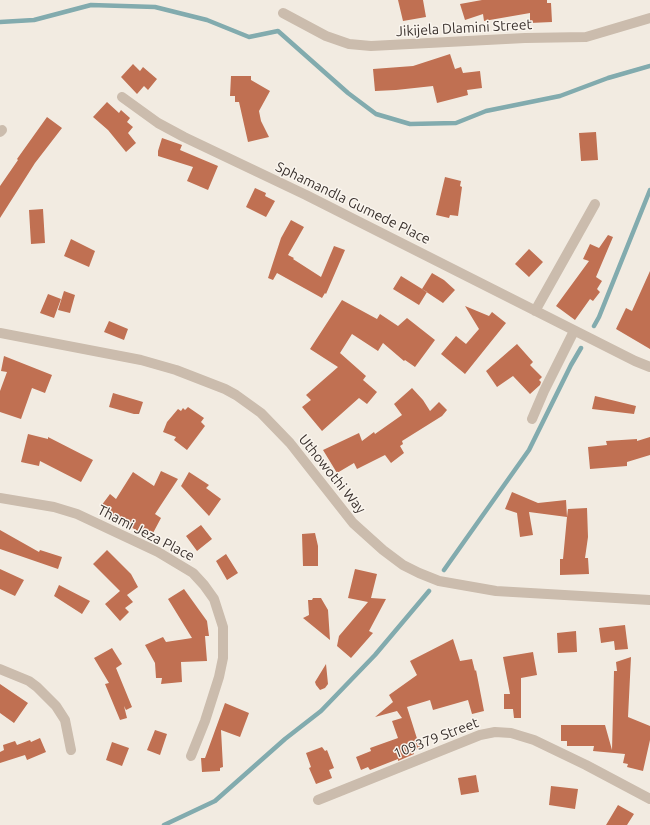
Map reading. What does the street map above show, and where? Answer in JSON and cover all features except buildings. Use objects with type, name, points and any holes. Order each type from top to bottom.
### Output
[{"type":"street","name":"Jikijela Dlamini Street","points":[[283,13],[326,36],[349,44],[371,46],[509,39],[586,37],[650,18]]},
{"type":"street","name":"Sphamandla Gumede Place","points":[[122,97],[158,123],[184,137],[306,194],[635,362],[650,367]]},
{"type":"street","points":[[535,311],[595,204]]},
{"type":"street","points":[[532,419],[544,391],[574,331]]},
{"type":"street","name":"Uthowothi Way","points":[[0,332],[141,360],[176,370],[225,389],[236,395],[261,413],[290,444],[353,522],[383,550],[403,565],[419,573],[439,581],[496,592],[650,600]]},
{"type":"street","name":"Thami Jeza Place","points":[[0,498],[54,507],[77,514],[158,552],[193,573],[204,585],[214,599],[223,627],[223,658],[219,677],[205,721],[191,756]]},
{"type":"street","points":[[0,669],[29,681],[56,706],[65,720],[71,750]]},
{"type":"street","name":"109379 Street","points":[[318,800],[480,735],[495,732],[511,733],[534,740],[606,775],[650,799]]},
{"type":"waterway","points":[[0,22],[34,20],[91,5],[155,7],[207,20],[249,37],[278,31],[348,93],[376,114],[410,124],[456,123],[486,111],[560,96],[608,78],[650,66]]},
{"type":"waterway","points":[[594,326],[650,190]]},
{"type":"waterway","points":[[444,570],[529,450],[581,348]]},
{"type":"waterway","points":[[164,825],[215,801],[285,739],[321,711],[375,655],[429,591]]}]
